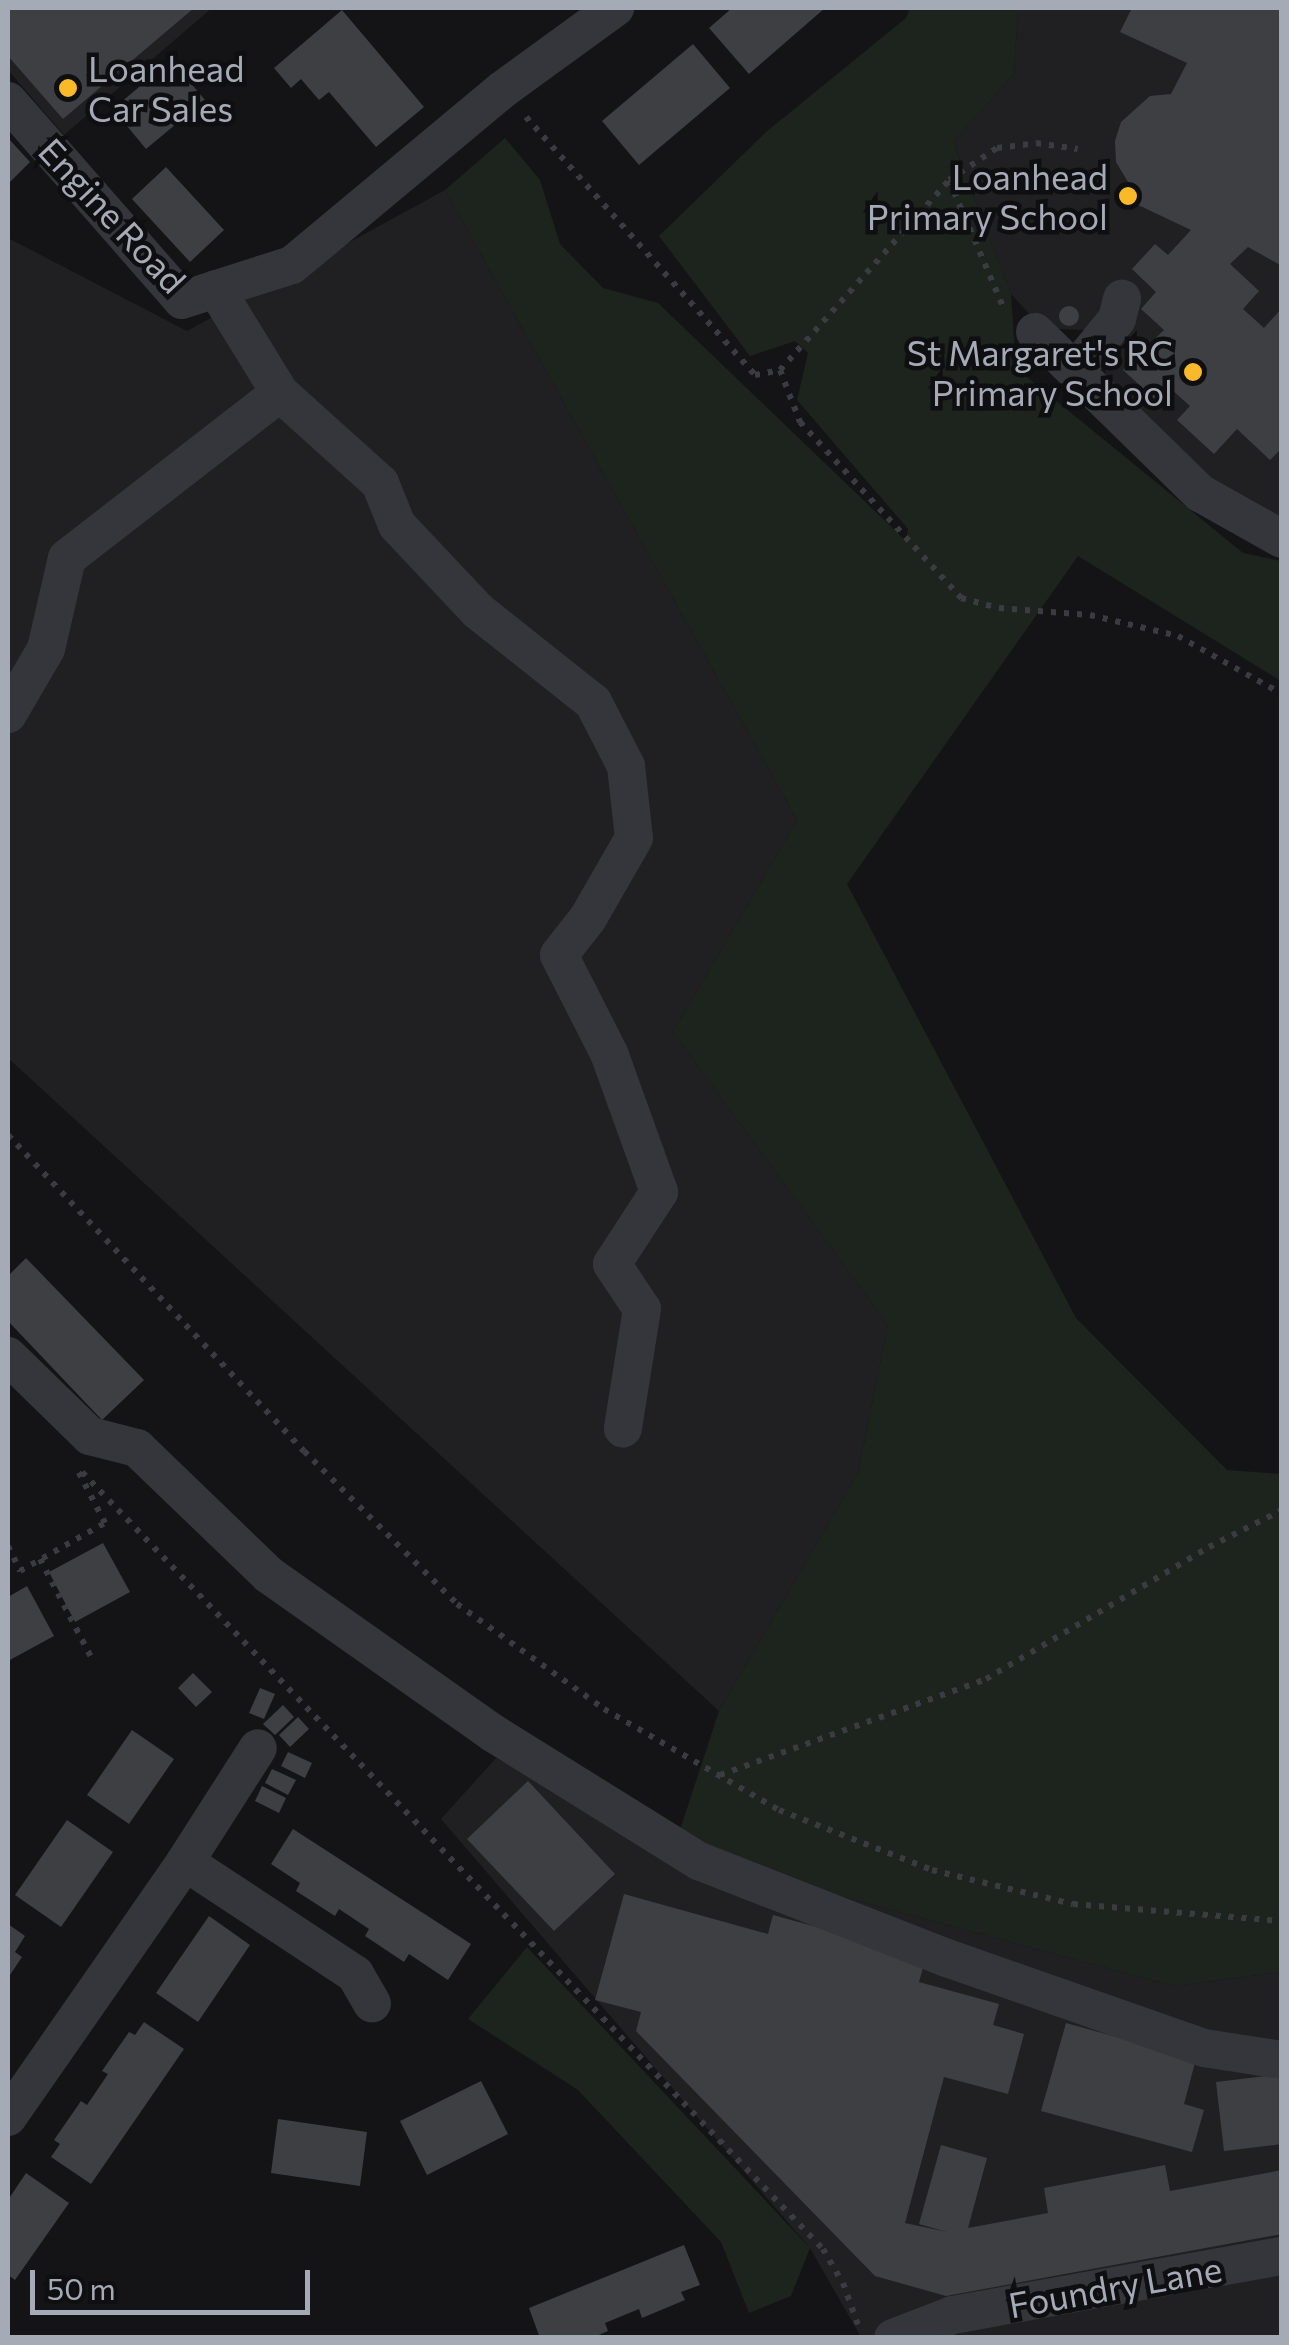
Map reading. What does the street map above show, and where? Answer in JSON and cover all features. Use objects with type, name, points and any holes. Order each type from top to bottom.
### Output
[{"type":"street","name":"Engine Road","points":[[8,101],[182,300],[292,265],[379,188],[502,90],[615,8]]},
{"type":"street","points":[[216,289],[280,394],[380,483],[398,525],[478,611],[593,702],[626,766],[634,838],[588,918],[559,956],[610,1053],[659,1192],[612,1264],[642,1309],[622,1428]]},
{"type":"street","points":[[1075,371],[1117,319],[1122,299]]},
{"type":"street","points":[[1035,332],[1200,493],[1282,539]]},
{"type":"street","points":[[8,714],[46,649],[67,558],[280,394]]},
{"type":"street","points":[[8,1356],[90,1436],[137,1448],[270,1575],[494,1733],[699,1862],[946,1958],[1204,2048],[1282,2060]]},
{"type":"street","points":[[8,2117],[185,1862],[258,1748]]},
{"type":"street","points":[[185,1862],[355,1974],[372,2004]]},
{"type":"street","name":"Foundry Lane","points":[[893,2338],[953,2316],[1282,2256]]},
{"type":"path","points":[[502,90],[755,376],[780,370],[949,180],[997,148],[1036,143],[1078,149]]},
{"type":"path","points":[[949,180],[1005,311],[1035,332]]},
{"type":"path","points":[[780,370],[800,422],[961,598],[999,608],[1090,615],[1178,636],[1282,694]]},
{"type":"path","points":[[8,1135],[304,1451],[457,1604],[604,1709],[779,1810],[932,1870],[1073,1904],[1282,1920]]},
{"type":"path","points":[[75,1465],[106,1523]]},
{"type":"path","points":[[8,1546],[20,1571],[106,1523],[115,1505],[823,2249],[843,2284],[862,2338]]},
{"type":"path","points":[[718,1776],[986,1679],[1209,1546],[1282,1510]]},
{"type":"path","points":[[40,1559],[91,1657]]},
{"type":"shaded area","name":"Loanhead Car Sales","points":[[8,8],[212,8],[64,135],[8,70]]},
{"type":"shaded area","points":[[910,8],[1018,8],[1014,74],[953,142],[1011,294],[1016,368],[1243,553],[1281,561],[1281,681],[1078,556],[847,884],[1076,1318],[1227,1470],[1281,1474],[1281,1972],[1174,1986],[673,1851],[719,1711],[858,1473],[888,1325],[673,1032],[797,820],[445,190],[505,138],[540,180],[560,244],[603,288],[658,303],[906,541],[908,529],[797,400],[808,353],[795,341],[750,356],[659,236],[766,132],[906,18]]},
{"type":"shaded area","name":"Loanhead Primary School","points":[[1018,8],[1281,8],[1281,524],[1223,490],[1106,381],[1105,364],[1131,318],[1087,330],[1059,329],[1032,317],[1011,294],[953,142],[1014,74]]},
{"type":"shaded area","points":[[445,190],[797,820],[673,1032],[888,1325],[858,1473],[719,1711],[8,1058],[8,238],[187,331]]},
{"type":"shaded area","points":[[496,1758],[673,1851],[1174,1986],[1281,1972],[1281,2337],[861,2337],[810,2248],[441,1819]]},
{"type":"shaded area","points":[[527,1947],[810,2248],[791,2296],[749,2313],[721,2242],[578,2090],[468,2019]]},
{"type":"building","name":"Loanhead Car Sales","points":[[8,8],[194,8],[63,119],[8,56]]},
{"type":"building","points":[[732,8],[825,8],[749,74],[709,28]]},
{"type":"building","points":[[1132,8],[1282,8],[1282,266],[1248,247],[1230,264],[1259,291],[1243,309],[1264,328],[1282,308],[1282,448],[1270,460],[1237,429],[1214,454],[1177,420],[1190,406],[1171,389],[1158,402],[1123,370],[1164,330],[1141,309],[1156,292],[1132,269],[1155,244],[1168,255],[1191,230],[1136,204],[1141,191],[1128,182],[1116,162],[1115,141],[1121,122],[1150,96],[1171,94],[1187,63],[1120,32]]},
{"type":"building","points":[[342,10],[424,107],[376,147],[329,92],[319,100],[301,79],[291,88],[274,68]]},
{"type":"building","points":[[693,44],[730,88],[639,165],[602,121]]},
{"type":"building","points":[[171,60],[205,100],[146,149],[113,109]]},
{"type":"building","points":[[8,138],[30,162],[8,184]]},
{"type":"building","points":[[166,167],[224,230],[190,262],[132,199]]},
{"type":"building","points":[[1069,306],[1079,316],[1069,326],[1059,316]]},
{"type":"building","points":[[26,1258],[144,1380],[102,1420],[8,1321],[8,1276]]},
{"type":"building","points":[[103,1543],[130,1592],[75,1622],[49,1572]]},
{"type":"building","points":[[27,1586],[54,1636],[8,1661],[8,1597]]},
{"type":"building","points":[[193,1673],[212,1692],[196,1707],[178,1688]]},
{"type":"building","points":[[260,1688],[275,1694],[264,1719],[249,1713]]},
{"type":"building","points":[[283,1705],[294,1717],[275,1735],[263,1724]]},
{"type":"building","points":[[298,1717],[309,1729],[290,1747],[279,1735]]},
{"type":"building","points":[[132,1730],[174,1759],[129,1824],[87,1795]]},
{"type":"building","points":[[288,1752],[312,1763],[305,1778],[281,1766]]},
{"type":"building","points":[[272,1769],[296,1780],[288,1795],[265,1783]]},
{"type":"building","points":[[528,1781],[615,1874],[554,1931],[467,1839]]},
{"type":"building","points":[[262,1786],[286,1798],[279,1813],[255,1801]]},
{"type":"building","points":[[67,1820],[113,1852],[61,1927],[15,1895]]},
{"type":"building","points":[[293,1829],[471,1944],[448,1980],[409,1954],[404,1962],[365,1936],[369,1929],[339,1909],[335,1916],[296,1891],[300,1883],[271,1864]]},
{"type":"building","points":[[624,1894],[768,1934],[773,1915],[926,1957],[919,1982],[999,2004],[993,2025],[1024,2034],[1008,2094],[944,2077],[905,2223],[947,2232],[919,2224],[941,2145],[987,2158],[968,2228],[1048,2213],[1044,2188],[1165,2165],[1170,2191],[1282,2170],[1282,2234],[946,2296],[875,2276],[636,2031],[641,2012],[595,2000]]},
{"type":"building","points":[[209,1916],[250,1945],[198,2022],[156,1993]]},
{"type":"building","points":[[8,1924],[25,1936],[15,1952],[22,1957],[8,1978]]},
{"type":"building","points":[[144,2022],[184,2049],[91,2184],[51,2157],[60,2144],[54,2140],[81,2101],[87,2105],[108,2074],[102,2071],[129,2032],[135,2035]]},
{"type":"building","points":[[1066,2023],[1196,2059],[1184,2104],[1204,2110],[1192,2152],[1041,2111]]},
{"type":"building","points":[[1282,2074],[1282,2144],[1224,2151],[1216,2082]]},
{"type":"building","points":[[481,2081],[508,2134],[427,2175],[400,2121]]},
{"type":"building","points":[[278,2119],[367,2132],[360,2186],[271,2173]]},
{"type":"building","points":[[26,2173],[69,2203],[15,2280],[8,2275],[8,2200]]},
{"type":"building","points":[[684,2245],[700,2285],[681,2292],[685,2300],[642,2318],[639,2309],[605,2323],[608,2331],[592,2338],[540,2338],[529,2308]]},
{"type":"place","name":"Loanhead Car Sales","points":[[68,88]]},
{"type":"place","name":"Loanhead Primary School","points":[[1128,196]]},
{"type":"place","name":"St Margaret's RC Primary School","points":[[1193,372]]}]
